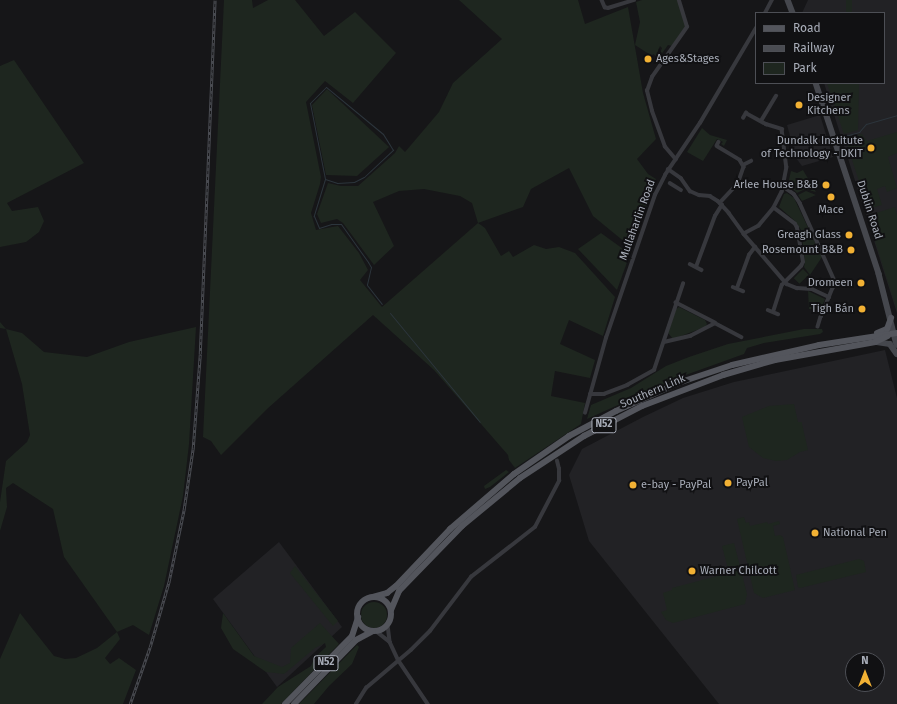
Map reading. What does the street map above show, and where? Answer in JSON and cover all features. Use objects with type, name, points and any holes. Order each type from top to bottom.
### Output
[{"type":"main road","points":[[788,0],[793,12]]},
{"type":"main road","name":"Dublin Road","points":[[816,84],[879,274],[896,333],[897,345]]},
{"type":"main road","points":[[891,318],[897,324]]},
{"type":"main road","points":[[848,340],[884,331],[889,327],[891,318]]},
{"type":"main road","name":"N52","points":[[848,340],[896,333]]},
{"type":"main road","name":"Southern Link","points":[[391,610],[399,591],[462,526],[520,478],[584,436],[618,417],[656,400],[723,375],[775,360],[875,342],[896,333]]},
{"type":"main road","name":"Southern Link","points":[[373,597],[383,595],[396,586],[450,529],[514,474],[569,436],[596,421],[664,389],[720,369],[776,353],[848,340]]},
{"type":"main road","points":[[875,342],[884,341],[890,344],[897,354]]},
{"type":"main road","points":[[373,597],[382,599],[391,610]]},
{"type":"main road","name":"N52","points":[[286,704],[352,636],[361,604],[365,600],[373,597]]},
{"type":"main road","name":"N52","points":[[294,704],[356,640],[388,625],[391,618],[391,610]]},
{"type":"main road","points":[[358,617],[363,627],[374,631]]},
{"type":"street","points":[[602,0],[605,7],[608,8],[634,0]]},
{"type":"street","points":[[676,160],[665,147],[652,111],[647,91],[652,77],[687,27],[679,0]]},
{"type":"street","points":[[766,12],[772,0]]},
{"type":"street","name":"Mullaharlin Road","points":[[585,413],[606,338],[655,195],[668,169],[676,160],[700,123],[755,30]]},
{"type":"street","points":[[761,121],[776,96]]},
{"type":"street","points":[[743,118],[746,113],[761,121],[780,127],[783,132],[787,167],[784,187],[774,208],[760,226],[744,234]]},
{"type":"street","points":[[696,267],[721,204],[738,184],[743,174],[743,165],[732,154],[717,146],[719,142]]},
{"type":"street","points":[[743,165],[751,161]]},
{"type":"street","points":[[668,169],[680,178],[690,191],[699,195],[710,196],[721,204],[744,234],[785,282],[793,287],[812,289],[829,297]]},
{"type":"street","points":[[675,186],[680,178]]},
{"type":"street","points":[[670,183],[682,190]]},
{"type":"street","points":[[784,187],[794,194],[800,203],[833,276],[833,285],[820,317],[818,327]]},
{"type":"street","points":[[773,312],[779,291],[785,282],[802,266],[802,251],[795,224],[774,208]]},
{"type":"street","points":[[743,291],[735,288],[749,255],[755,247]]},
{"type":"street","points":[[690,264],[702,270]]},
{"type":"street","points":[[590,394],[604,394],[628,386],[652,373],[658,364],[683,284]]},
{"type":"street","points":[[676,303],[741,337]]},
{"type":"street","points":[[768,310],[778,314]]},
{"type":"street","points":[[664,342],[690,336],[715,323]]},
{"type":"street","points":[[732,339],[734,334]]},
{"type":"street","points":[[356,704],[366,688],[399,661],[430,631],[471,577],[528,534],[535,527],[541,519],[559,481],[559,468],[557,461]]},
{"type":"street","points":[[388,625],[390,642],[399,661],[428,704]]},
{"type":"street","points":[[374,631],[390,642]]},
{"type":"shaded area","name":"Dundalk Institute of Technology - DKIT","points":[[808,0],[897,0],[897,313],[824,84],[885,84],[885,12],[802,12]]},
{"type":"shaded area","points":[[820,115],[833,157],[802,166],[796,158],[787,125]]},
{"type":"shaded area","points":[[885,350],[897,398],[897,704],[719,704],[589,541],[569,475],[582,449],[683,398],[734,382]]},
{"type":"shaded area","points":[[279,542],[342,627],[277,687],[213,599]]},
{"type":"green space","points":[[224,0],[252,0],[253,8],[268,0],[295,0],[324,36],[355,12],[396,53],[353,103],[325,81],[306,102],[321,177],[311,213],[316,230],[338,226],[359,253],[368,270],[360,280],[382,307],[478,223],[485,228],[501,256],[509,251],[513,257],[534,245],[546,249],[559,247],[575,253],[615,297],[603,336],[569,320],[560,344],[595,360],[590,378],[555,371],[551,396],[585,403],[581,424],[515,468],[509,460],[508,455],[434,370],[373,315],[267,409],[221,455],[211,441],[203,437]]},
{"type":"green space","points":[[459,0],[578,0],[585,24],[628,7],[643,93],[656,139],[637,159],[648,174],[656,179],[632,248],[593,216],[569,168],[531,189],[523,207],[478,223],[472,203],[460,196],[424,189],[399,191],[373,202],[394,246],[374,265],[343,223],[337,219],[321,223],[317,214],[328,183],[341,186],[358,186],[395,153],[399,146],[405,152],[439,112],[453,83],[502,39]]},
{"type":"green space","points":[[642,0],[678,0],[686,25],[672,46],[668,45],[658,59],[662,48],[660,46],[656,56],[653,54],[652,56],[635,45],[640,22],[636,2]]},
{"type":"green space","points":[[846,0],[852,0],[852,12],[846,12]]},
{"type":"green space","points":[[14,60],[84,163],[7,203],[12,211],[38,207],[44,221],[39,232],[26,242],[0,247],[0,66]]},
{"type":"green space","points":[[827,84],[859,84],[858,130],[844,134]]},
{"type":"green space","points":[[327,89],[389,147],[357,176],[326,175],[312,105]]},
{"type":"green space","points":[[702,128],[710,135],[727,140],[724,146],[721,144],[723,142],[717,139],[703,161],[687,152]]},
{"type":"green space","points":[[897,132],[897,153],[888,157],[897,188],[887,192],[885,186],[877,189],[882,205],[868,209],[845,138],[862,134],[867,141]]},
{"type":"green space","points":[[803,170],[816,192],[805,189],[797,193],[788,184],[791,171],[797,173]]},
{"type":"green space","points":[[806,191],[816,195],[802,201],[798,195]]},
{"type":"green space","points":[[787,193],[794,198],[822,257],[810,275],[804,267],[805,262],[801,230],[795,221],[779,207],[784,194]]},
{"type":"green space","points":[[895,207],[897,215],[897,311],[867,216]]},
{"type":"green space","points":[[601,233],[630,254],[617,290],[578,249]]},
{"type":"green space","points":[[803,269],[809,275],[799,284],[794,278]]},
{"type":"green space","points":[[808,291],[825,299],[821,309],[809,309]]},
{"type":"green space","points":[[679,307],[705,320],[707,324],[705,327],[673,339],[668,333],[676,309]]},
{"type":"green space","points":[[0,322],[6,329],[0,328]]},
{"type":"green space","points":[[196,327],[189,444],[183,496],[164,586],[149,635],[133,625],[117,632],[64,557],[53,509],[13,483],[6,488],[7,507],[0,531],[0,502],[6,461],[27,442],[30,435],[22,384],[6,329],[22,333],[44,352],[87,357],[129,342]]},
{"type":"green space","points":[[804,329],[822,329],[823,332],[820,334],[764,343],[747,348],[744,354],[680,377],[587,419],[591,405],[631,388],[666,366],[728,344]]},
{"type":"green space","points":[[794,404],[798,422],[802,422],[808,450],[800,452],[787,460],[776,461],[763,458],[749,447],[742,417],[769,406]]},
{"type":"green space","points":[[506,470],[509,472],[490,487],[485,489],[484,486]]},
{"type":"green space","points":[[744,517],[746,523],[749,522],[750,526],[779,521],[780,524],[773,526],[775,536],[780,535],[783,537],[795,590],[763,598],[754,593],[737,519]]},
{"type":"green space","points":[[734,543],[747,594],[745,604],[673,623],[666,620],[661,612],[667,610],[663,593],[672,590],[672,588],[729,573],[722,546]]},
{"type":"green space","points":[[859,559],[864,561],[866,572],[800,588],[798,587],[796,575]]},
{"type":"green space","points":[[295,566],[338,621],[333,626],[290,573]]},
{"type":"green space","points":[[374,602],[383,606],[387,615],[383,624],[374,628],[365,624],[361,615],[365,606]]},
{"type":"green space","points":[[20,613],[54,656],[65,659],[76,658],[97,648],[117,632],[120,639],[105,658],[110,664],[119,658],[136,670],[123,704],[0,704],[0,659]]},
{"type":"green space","points":[[223,613],[254,656],[282,667],[290,663],[291,648],[320,623],[339,644],[281,704],[262,704],[278,687],[311,666],[315,657],[326,647],[325,643],[315,648],[284,674],[266,672],[233,649],[221,628]]},
{"type":"green space","points":[[357,645],[359,647],[352,664],[329,686],[314,704],[299,704]]},
{"type":"waterway","points":[[325,179],[337,183],[354,182],[364,177],[393,150],[383,134],[326,87],[310,103],[325,179],[314,216],[319,228],[331,224],[341,224],[371,267],[367,285],[382,304]]},
{"type":"waterway","points":[[845,136],[859,132],[866,124],[897,115]]},
{"type":"waterway","points":[[390,313],[480,422]]},
{"type":"railway","points":[[130,704],[150,647],[169,581],[184,509],[193,448],[200,354],[215,0]]},
{"type":"place","name":"Ages&Stages","points":[[648,59]]},
{"type":"place","name":"Designer Kitchens","points":[[799,105]]},
{"type":"place","name":"Dundalk Institute of Technology - DKIT","points":[[871,148]]},
{"type":"place","name":"Arlee House B&B","points":[[826,185]]},
{"type":"place","name":"Mace","points":[[831,197]]},
{"type":"place","name":"Greagh Glass","points":[[849,235]]},
{"type":"place","name":"Rosemount B&B","points":[[851,250]]},
{"type":"place","name":"Dromeen","points":[[861,283]]},
{"type":"place","name":"Tigh Bán","points":[[862,309]]},
{"type":"place","name":"PayPal","points":[[728,483]]},
{"type":"place","name":"e-bay - PayPal","points":[[633,485]]},
{"type":"place","name":"National Pen","points":[[815,533]]},
{"type":"place","name":"Warner Chilcott","points":[[692,571]]}]
